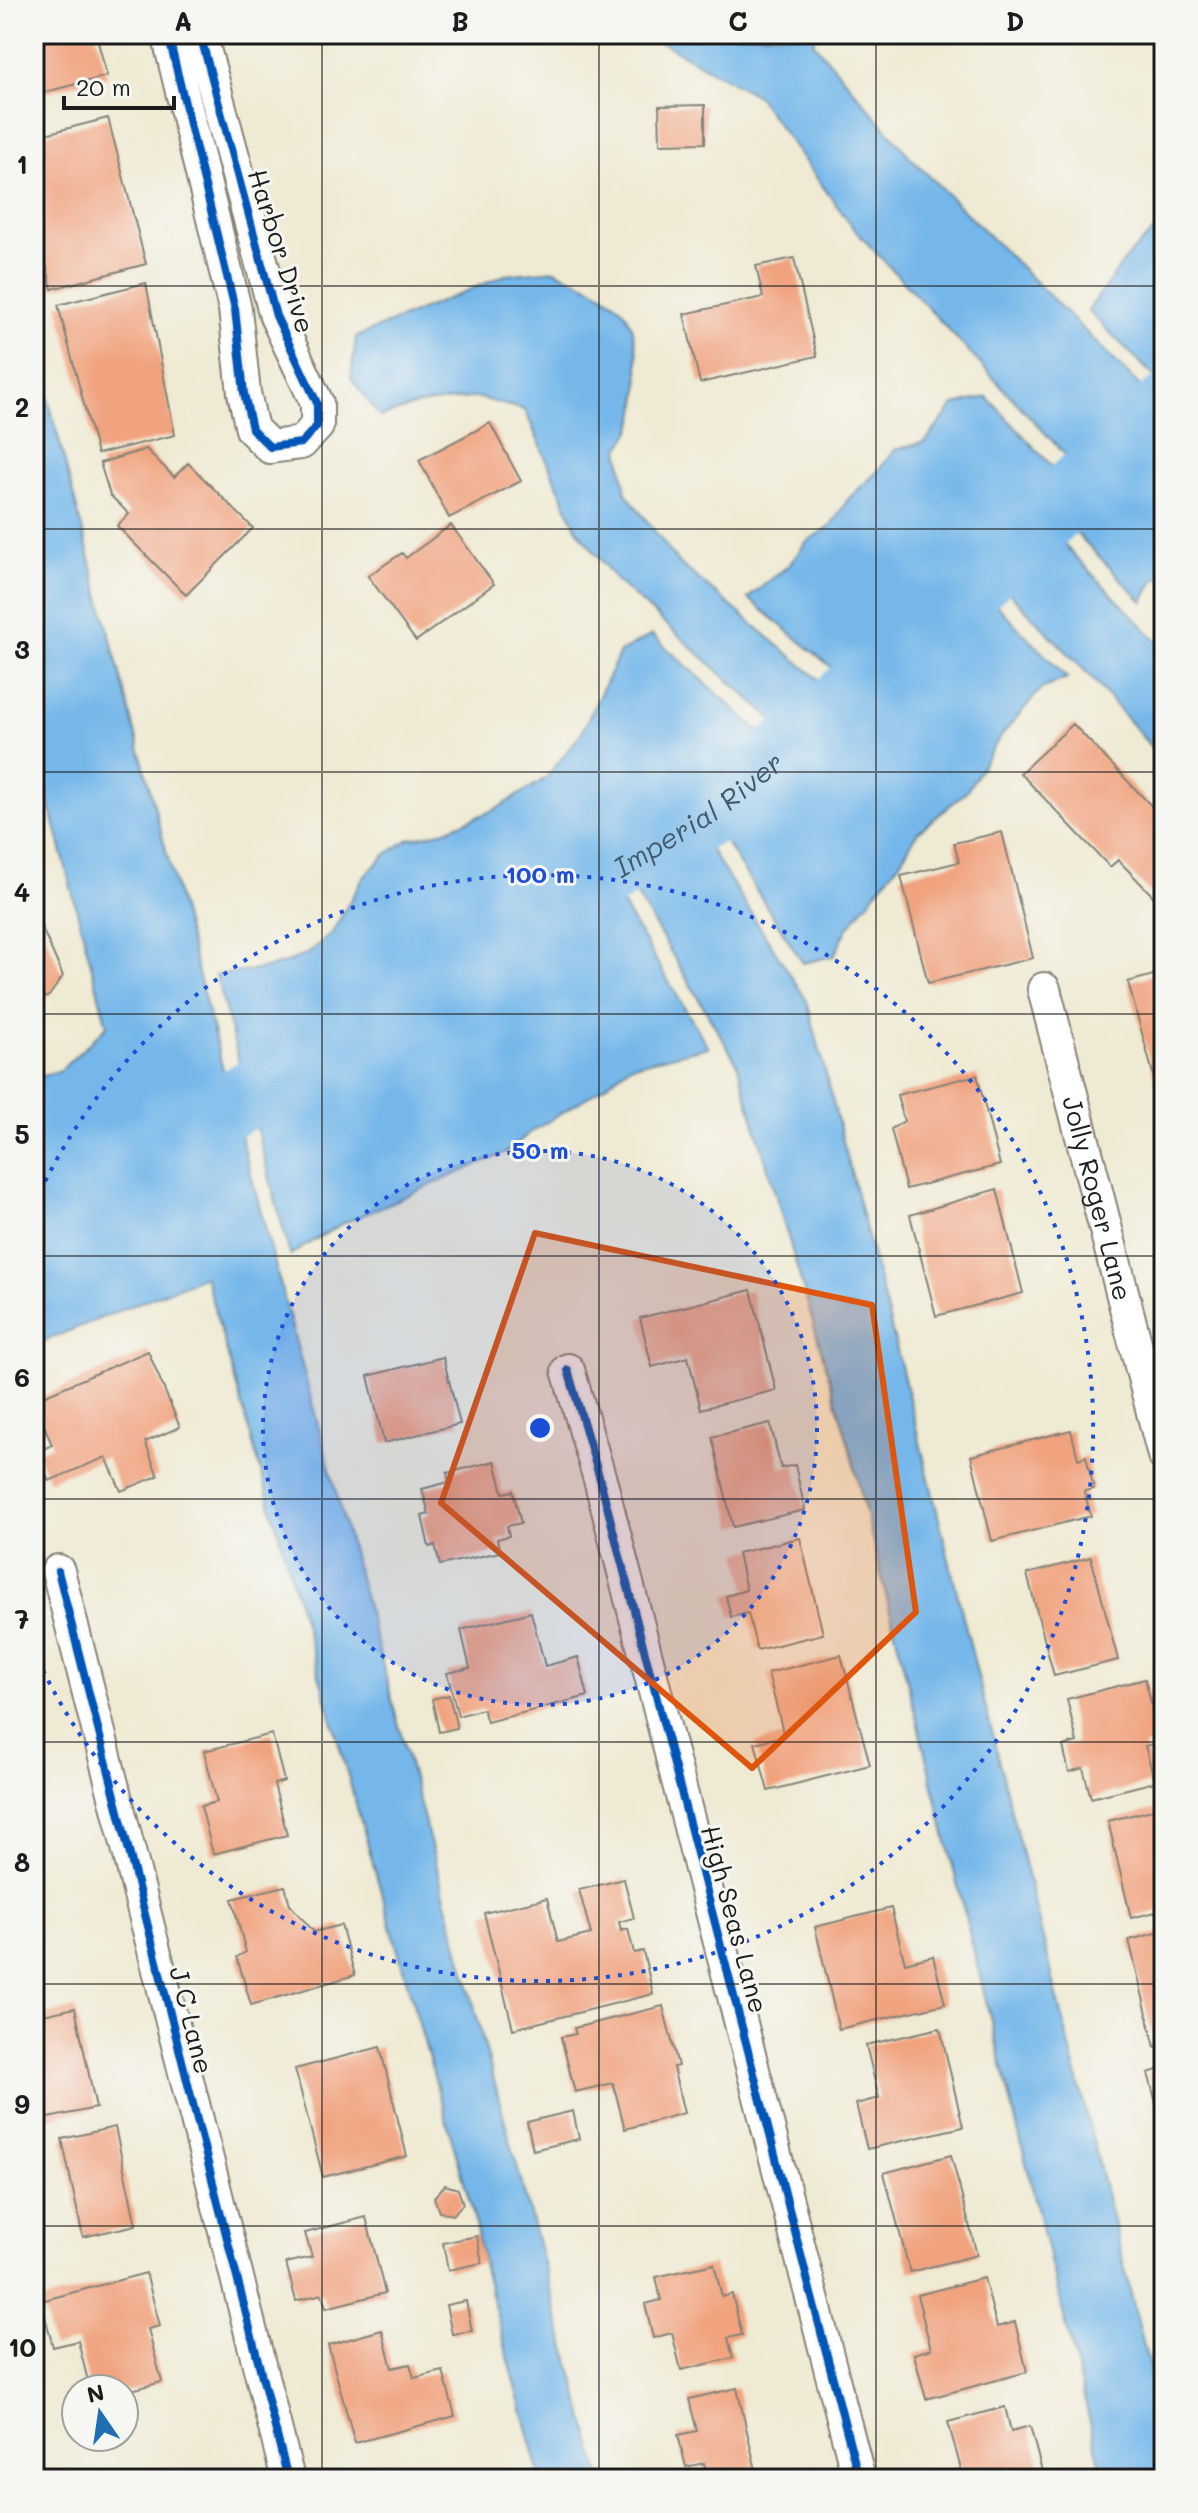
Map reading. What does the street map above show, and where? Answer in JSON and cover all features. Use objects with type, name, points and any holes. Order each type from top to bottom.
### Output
[{"type":"street","name":"Harbor Drive","points":[[168,34],[235,309],[244,393],[252,429],[270,447],[301,443],[317,426],[317,403],[276,316],[200,34]]},
{"type":"street","name":"Jolly Roger Lane","points":[[1044,989],[1164,1455]]},
{"type":"street","name":"High Seas Lane","points":[[568,1370],[605,1498],[859,2479]]},
{"type":"street","name":"J C Lane","points":[[58,1571],[288,2479]]},
{"type":"highlighted area","points":[[535,1233],[872,1305],[916,1612],[752,1768],[441,1503]]},
{"type":"water","points":[[621,34],[818,34],[813,42],[911,158],[1163,409],[1088,479],[854,229],[757,96],[662,43]]},
{"type":"water","points":[[1164,221],[1164,386],[1088,311],[1127,257]]},
{"type":"water","points":[[555,270],[613,301],[627,317],[633,331],[638,365],[637,401],[631,431],[619,449],[626,493],[678,562],[845,701],[798,742],[616,580],[576,528],[525,410],[476,397],[417,405],[380,417],[351,378],[356,337],[505,275]]},
{"type":"water","points":[[34,344],[232,1104],[601,2479],[541,2479],[484,2268],[473,2213],[205,1276],[34,1345],[34,1079],[61,1070],[107,1026],[34,745]]},
{"type":"water","points":[[987,397],[1076,492],[1085,497],[1099,494],[1164,434],[1164,575],[1153,582],[1143,602],[1053,509],[1044,504],[1031,507],[977,557],[973,577],[976,584],[1067,678],[1041,689],[1000,737],[966,792],[918,832],[902,859],[847,929],[834,956],[803,963],[706,812],[698,805],[684,806],[611,851],[604,869],[708,1047],[629,1066],[605,1086],[531,1132],[507,1152],[340,1225],[290,1255],[216,975],[283,964],[309,953],[332,933],[362,879],[385,855],[409,839],[441,832],[496,809],[546,778],[582,732],[620,652],[652,635],[788,757],[798,760],[809,757],[855,715],[860,703],[858,693],[854,686],[748,598],[789,565],[807,541],[831,526],[849,498],[876,473],[894,450],[925,442],[954,405]]},
{"type":"water","points":[[1042,522],[1164,648],[1164,762],[1092,678],[988,571]]},
{"type":"water","points":[[693,822],[807,1001],[899,1358],[1164,2427],[1164,2479],[1104,2479],[849,1445],[737,1063],[620,867]]},
{"type":"building","points":[[34,34],[96,34],[107,76],[34,95]]},
{"type":"building","points":[[705,105],[705,143],[660,144],[659,106]]},
{"type":"building","points":[[108,118],[146,264],[52,289],[34,212],[34,137]]},
{"type":"building","points":[[794,258],[817,356],[700,383],[684,314],[763,297],[756,266]]},
{"type":"building","points":[[146,283],[175,435],[97,454],[58,305]]},
{"type":"building","points":[[490,423],[521,481],[449,518],[419,460]]},
{"type":"building","points":[[146,449],[174,477],[188,463],[253,528],[186,595],[117,526],[129,514],[110,495],[100,463]]},
{"type":"building","points":[[451,525],[494,584],[416,641],[368,576],[402,553],[406,558]]},
{"type":"building","points":[[1073,724],[1164,819],[1164,891],[1156,899],[1118,860],[1110,867],[1020,773]]},
{"type":"building","points":[[1002,832],[1033,958],[928,983],[901,876],[959,862],[954,843]]},
{"type":"building","points":[[34,910],[63,976],[49,996],[34,1002]]},
{"type":"building","points":[[1164,972],[1164,1079],[1155,1081],[1128,982]]},
{"type":"building","points":[[977,1075],[1000,1165],[906,1189],[891,1129],[904,1121],[897,1095]]},
{"type":"building","points":[[997,1189],[1023,1293],[936,1316],[910,1215]]},
{"type":"building","points":[[751,1290],[776,1390],[701,1409],[688,1357],[652,1367],[640,1318]]},
{"type":"building","points":[[148,1351],[180,1427],[145,1442],[158,1476],[121,1491],[106,1457],[49,1481],[37,1452],[52,1445],[34,1400]]},
{"type":"building","points":[[443,1357],[460,1424],[384,1443],[368,1376]]},
{"type":"building","points":[[770,1423],[781,1468],[795,1465],[805,1510],[733,1527],[712,1437]]},
{"type":"building","points":[[1071,1430],[1078,1459],[1086,1456],[1094,1489],[1084,1491],[1091,1516],[992,1541],[971,1456]]},
{"type":"building","points":[[495,1461],[503,1493],[513,1491],[521,1523],[507,1526],[509,1536],[497,1539],[500,1552],[440,1565],[435,1545],[429,1547],[422,1516],[429,1514],[422,1489],[449,1482],[447,1473]]},
{"type":"building","points":[[800,1538],[823,1634],[757,1650],[748,1613],[731,1617],[726,1596],[746,1590],[738,1553]]},
{"type":"building","points":[[1091,1557],[1118,1660],[1054,1676],[1027,1574]]},
{"type":"building","points":[[531,1612],[545,1666],[578,1657],[588,1696],[487,1722],[483,1709],[458,1716],[447,1673],[470,1668],[461,1630]]},
{"type":"building","points":[[841,1655],[870,1765],[768,1791],[755,1743],[784,1736],[768,1673]]},
{"type":"building","points":[[1145,1679],[1161,1742],[1145,1746],[1155,1782],[1091,1798],[1083,1768],[1069,1772],[1063,1746],[1077,1742],[1067,1699]]},
{"type":"building","points":[[449,1695],[457,1728],[439,1732],[432,1699]]},
{"type":"building","points":[[272,1734],[284,1781],[274,1784],[287,1835],[213,1854],[201,1806],[217,1802],[204,1751]]},
{"type":"building","points":[[1164,1807],[1164,1910],[1131,1918],[1108,1821]]},
{"type":"building","points":[[624,1879],[634,1918],[619,1922],[621,1931],[628,1929],[634,1953],[643,1951],[653,1994],[513,2029],[484,1913],[547,1898],[558,1942],[591,1934],[579,1890]]},
{"type":"building","points":[[285,1886],[290,1905],[314,1932],[341,1925],[355,1975],[251,2005],[237,1957],[246,1952],[232,1899]]},
{"type":"building","points":[[891,1908],[905,1963],[933,1956],[945,2004],[839,2029],[815,1927]]},
{"type":"building","points":[[1164,1931],[1164,2044],[1155,2047],[1129,1940]]},
{"type":"building","points":[[663,2006],[678,2066],[673,2067],[684,2113],[625,2129],[613,2083],[575,2092],[561,2037],[576,2034],[574,2028]]},
{"type":"building","points":[[75,2008],[96,2108],[34,2121],[34,2017]]},
{"type":"building","points":[[940,2028],[963,2127],[867,2149],[856,2104],[879,2098],[866,2045]]},
{"type":"building","points":[[380,2047],[407,2156],[323,2177],[295,2069]]},
{"type":"building","points":[[1164,2068],[1164,2128],[1163,2129],[1148,2073]]},
{"type":"building","points":[[573,2111],[579,2139],[533,2150],[527,2122]]},
{"type":"building","points":[[115,2127],[136,2225],[83,2237],[62,2139]]},
{"type":"building","points":[[951,2155],[977,2255],[910,2272],[884,2173]]},
{"type":"building","points":[[445,2185],[458,2189],[463,2204],[453,2215],[439,2212],[434,2197]]},
{"type":"building","points":[[366,2217],[385,2293],[326,2308],[322,2294],[296,2301],[286,2263],[312,2257],[305,2233]]},
{"type":"building","points":[[477,2236],[482,2263],[448,2270],[443,2243]]},
{"type":"building","points":[[714,2264],[722,2297],[732,2294],[742,2335],[728,2338],[733,2358],[681,2370],[672,2333],[653,2338],[645,2304],[661,2300],[656,2277]]},
{"type":"building","points":[[146,2273],[160,2326],[148,2329],[162,2382],[140,2388],[140,2373],[86,2373],[78,2341],[53,2347],[41,2301]]},
{"type":"building","points":[[984,2278],[997,2327],[1015,2322],[1027,2372],[926,2399],[914,2354],[931,2349],[917,2295]]},
{"type":"building","points":[[466,2301],[472,2331],[452,2334],[446,2305]]},
{"type":"building","points":[[382,2330],[392,2368],[410,2364],[414,2378],[443,2371],[455,2416],[355,2443],[328,2345]]},
{"type":"building","points":[[737,2388],[758,2479],[707,2479],[704,2463],[686,2467],[678,2435],[697,2431],[689,2399]]},
{"type":"building","points":[[1005,2407],[1011,2431],[1030,2426],[1043,2475],[1030,2479],[945,2479],[944,2473],[961,2469],[948,2422]]},
{"type":"waterway","name":"Imperial River","points":[[528,923],[718,807],[798,742],[1164,409]]},
{"type":"waterway","name":"Imperial River","points":[[34,1181],[232,1104],[324,1048]]},
{"type":"cycle path","points":[[168,34],[235,309],[244,393],[252,429],[270,447],[301,443],[317,426],[317,403],[276,316],[200,34]]},
{"type":"cycle path","points":[[568,1370],[601,1483],[859,2479]]},
{"type":"cycle path","points":[[58,1571],[288,2479]]}]
